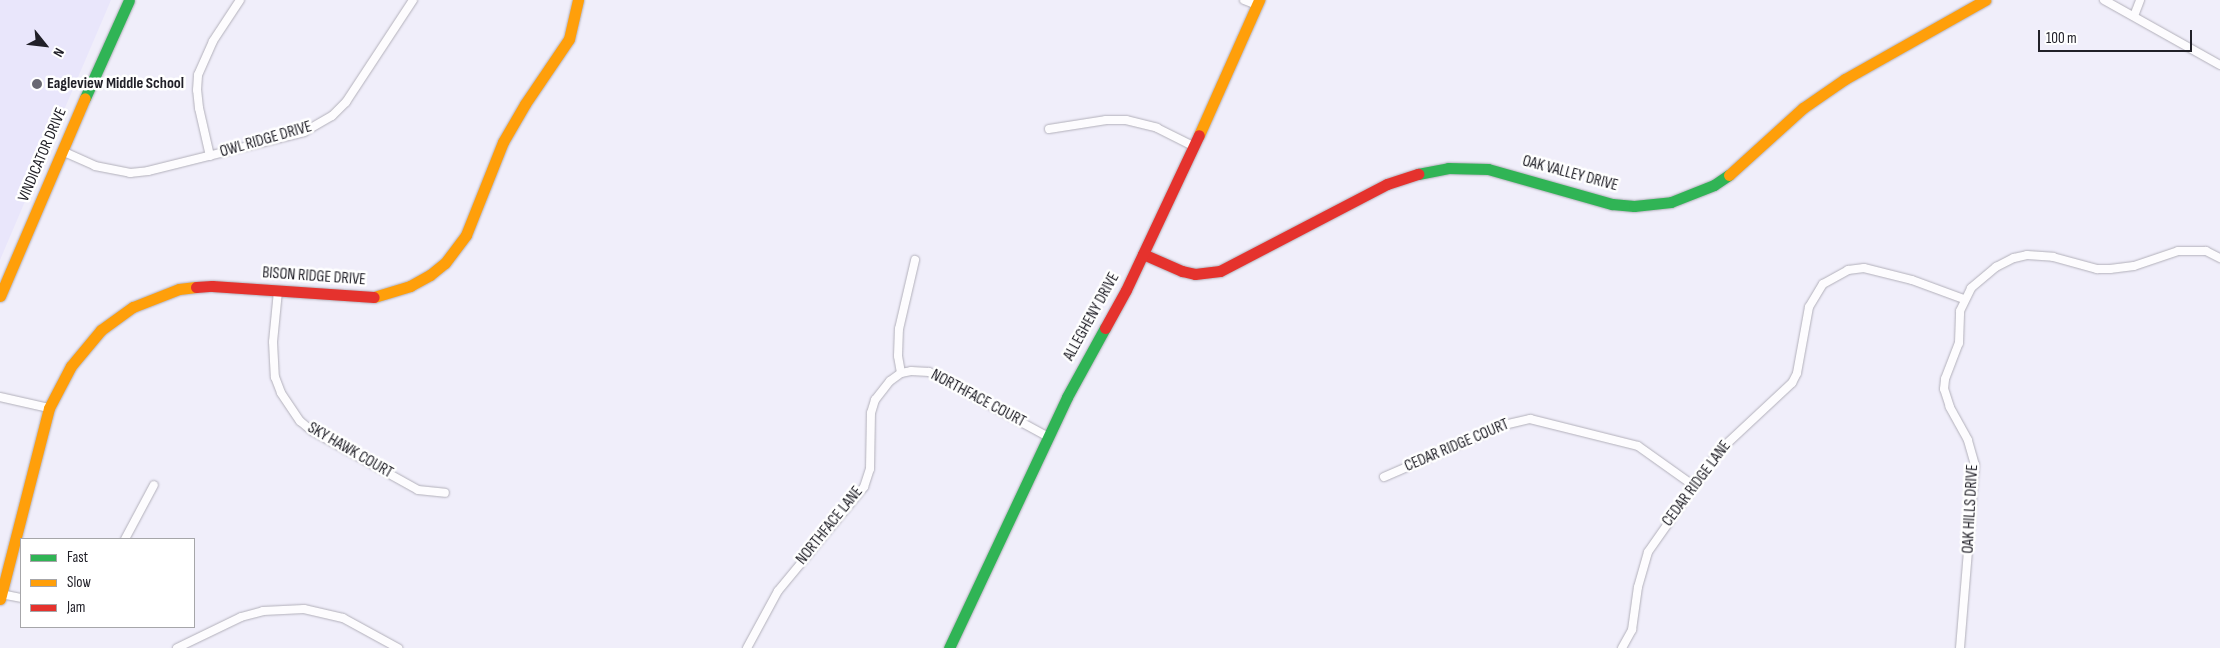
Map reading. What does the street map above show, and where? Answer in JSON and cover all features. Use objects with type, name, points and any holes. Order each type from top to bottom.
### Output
[{"type":"street","name":"VINDICATOR DRIVE","points":[[0,296],[93,78],[129,0]]},
{"type":"street","points":[[210,156],[198,108],[198,75],[213,41],[240,0]]},
{"type":"street","name":"OWL RIDGE DRIVE","points":[[62,151],[94,166],[130,173],[148,171],[304,132],[332,116],[346,102],[412,0]]},
{"type":"street","name":"BISON RIDGE DRIVE","points":[[1,596],[49,408],[71,366],[101,330],[118,316],[141,302],[179,289],[194,287],[372,297],[410,286],[430,275],[457,249],[473,221],[492,168],[514,122],[570,39],[578,0]]},
{"type":"street","points":[[1244,0],[1258,2]]},
{"type":"street","name":"OAK VALLEY DRIVE","points":[[1143,254],[1182,271],[1195,274],[1220,271],[1387,184],[1412,174],[1448,168],[1488,169],[1612,204],[1634,206],[1671,202],[1714,184],[1730,174],[1803,108],[1837,84],[1985,0]]},
{"type":"street","points":[[2104,0],[2220,64]]},
{"type":"street","points":[[2134,16],[2140,0]]},
{"type":"street","name":"ALLEGHENY DRIVE","points":[[949,648],[1048,437],[1087,359],[1126,290],[1258,2]]},
{"type":"street","points":[[1049,129],[1106,120],[1126,120],[1157,128],[1193,146]]},
{"type":"street","name":"OAK HILLS DRIVE","points":[[1960,648],[1975,465],[1968,440],[1950,407],[1944,389],[1945,379],[1959,343],[1960,311],[1964,299],[1979,279],[1996,267],[2014,258],[2027,255],[2053,257],[2104,269],[2134,266],[2178,251],[2206,251],[2220,258]]},
{"type":"street","points":[[901,373],[898,356],[899,329],[916,260]]},
{"type":"street","name":"CEDAR RIDGE LANE","points":[[1622,648],[1632,630],[1638,586],[1648,552],[1730,438],[1784,393],[1792,384],[1798,372],[1809,307],[1823,284],[1835,275],[1848,270],[1864,268],[1881,271],[1964,299]]},
{"type":"street","name":"SKY HAWK COURT","points":[[278,291],[273,360],[278,385],[290,409],[312,431],[418,490],[445,493]]},
{"type":"street","name":"NORTHFACE COURT","points":[[901,373],[920,371],[941,377],[1048,437]]},
{"type":"street","name":"NORTHFACE LANE","points":[[747,648],[785,580],[864,487],[870,469],[871,413],[875,400],[881,390],[901,373]]},
{"type":"street","points":[[0,397],[49,408]]},
{"type":"street","name":"CEDAR RIDGE COURT","points":[[1384,477],[1504,425],[1530,419],[1638,446],[1694,486]]},
{"type":"street","points":[[126,538],[154,485]]},
{"type":"street","points":[[1,596],[20,598]]},
{"type":"street","points":[[177,648],[242,617],[262,611],[304,609],[343,618],[398,648]]},
{"type":"shaded area","name":"Eagleview Middle School","points":[[0,0],[111,0],[0,260]]},
{"type":"traffic: fast","points":[[85,98],[129,0]]},
{"type":"traffic: fast","points":[[1418,174],[1448,168],[1488,169],[1612,204],[1634,206],[1671,202],[1714,185],[1729,175]]},
{"type":"traffic: fast","points":[[949,648],[1067,397],[1105,328]]},
{"type":"traffic: slow","points":[[374,297],[410,286],[430,275],[445,263],[466,235],[503,142],[525,104],[569,39],[578,0]]},
{"type":"traffic: slow","points":[[1199,135],[1259,0]]},
{"type":"traffic: slow","points":[[1729,175],[1803,108],[1845,79],[1985,0]]},
{"type":"traffic: slow","points":[[0,296],[85,98]]},
{"type":"traffic: slow","points":[[0,599],[49,408],[71,366],[101,330],[133,307],[179,289],[196,287]]},
{"type":"traffic: jam","points":[[1105,328],[1126,290],[1199,135]]},
{"type":"traffic: jam","points":[[1143,254],[1182,271],[1195,274],[1220,271],[1387,184],[1418,174]]},
{"type":"traffic: jam","points":[[196,287],[212,286],[374,297]]},
{"type":"place","name":"Eagleview Middle School","points":[[37,84]]}]
